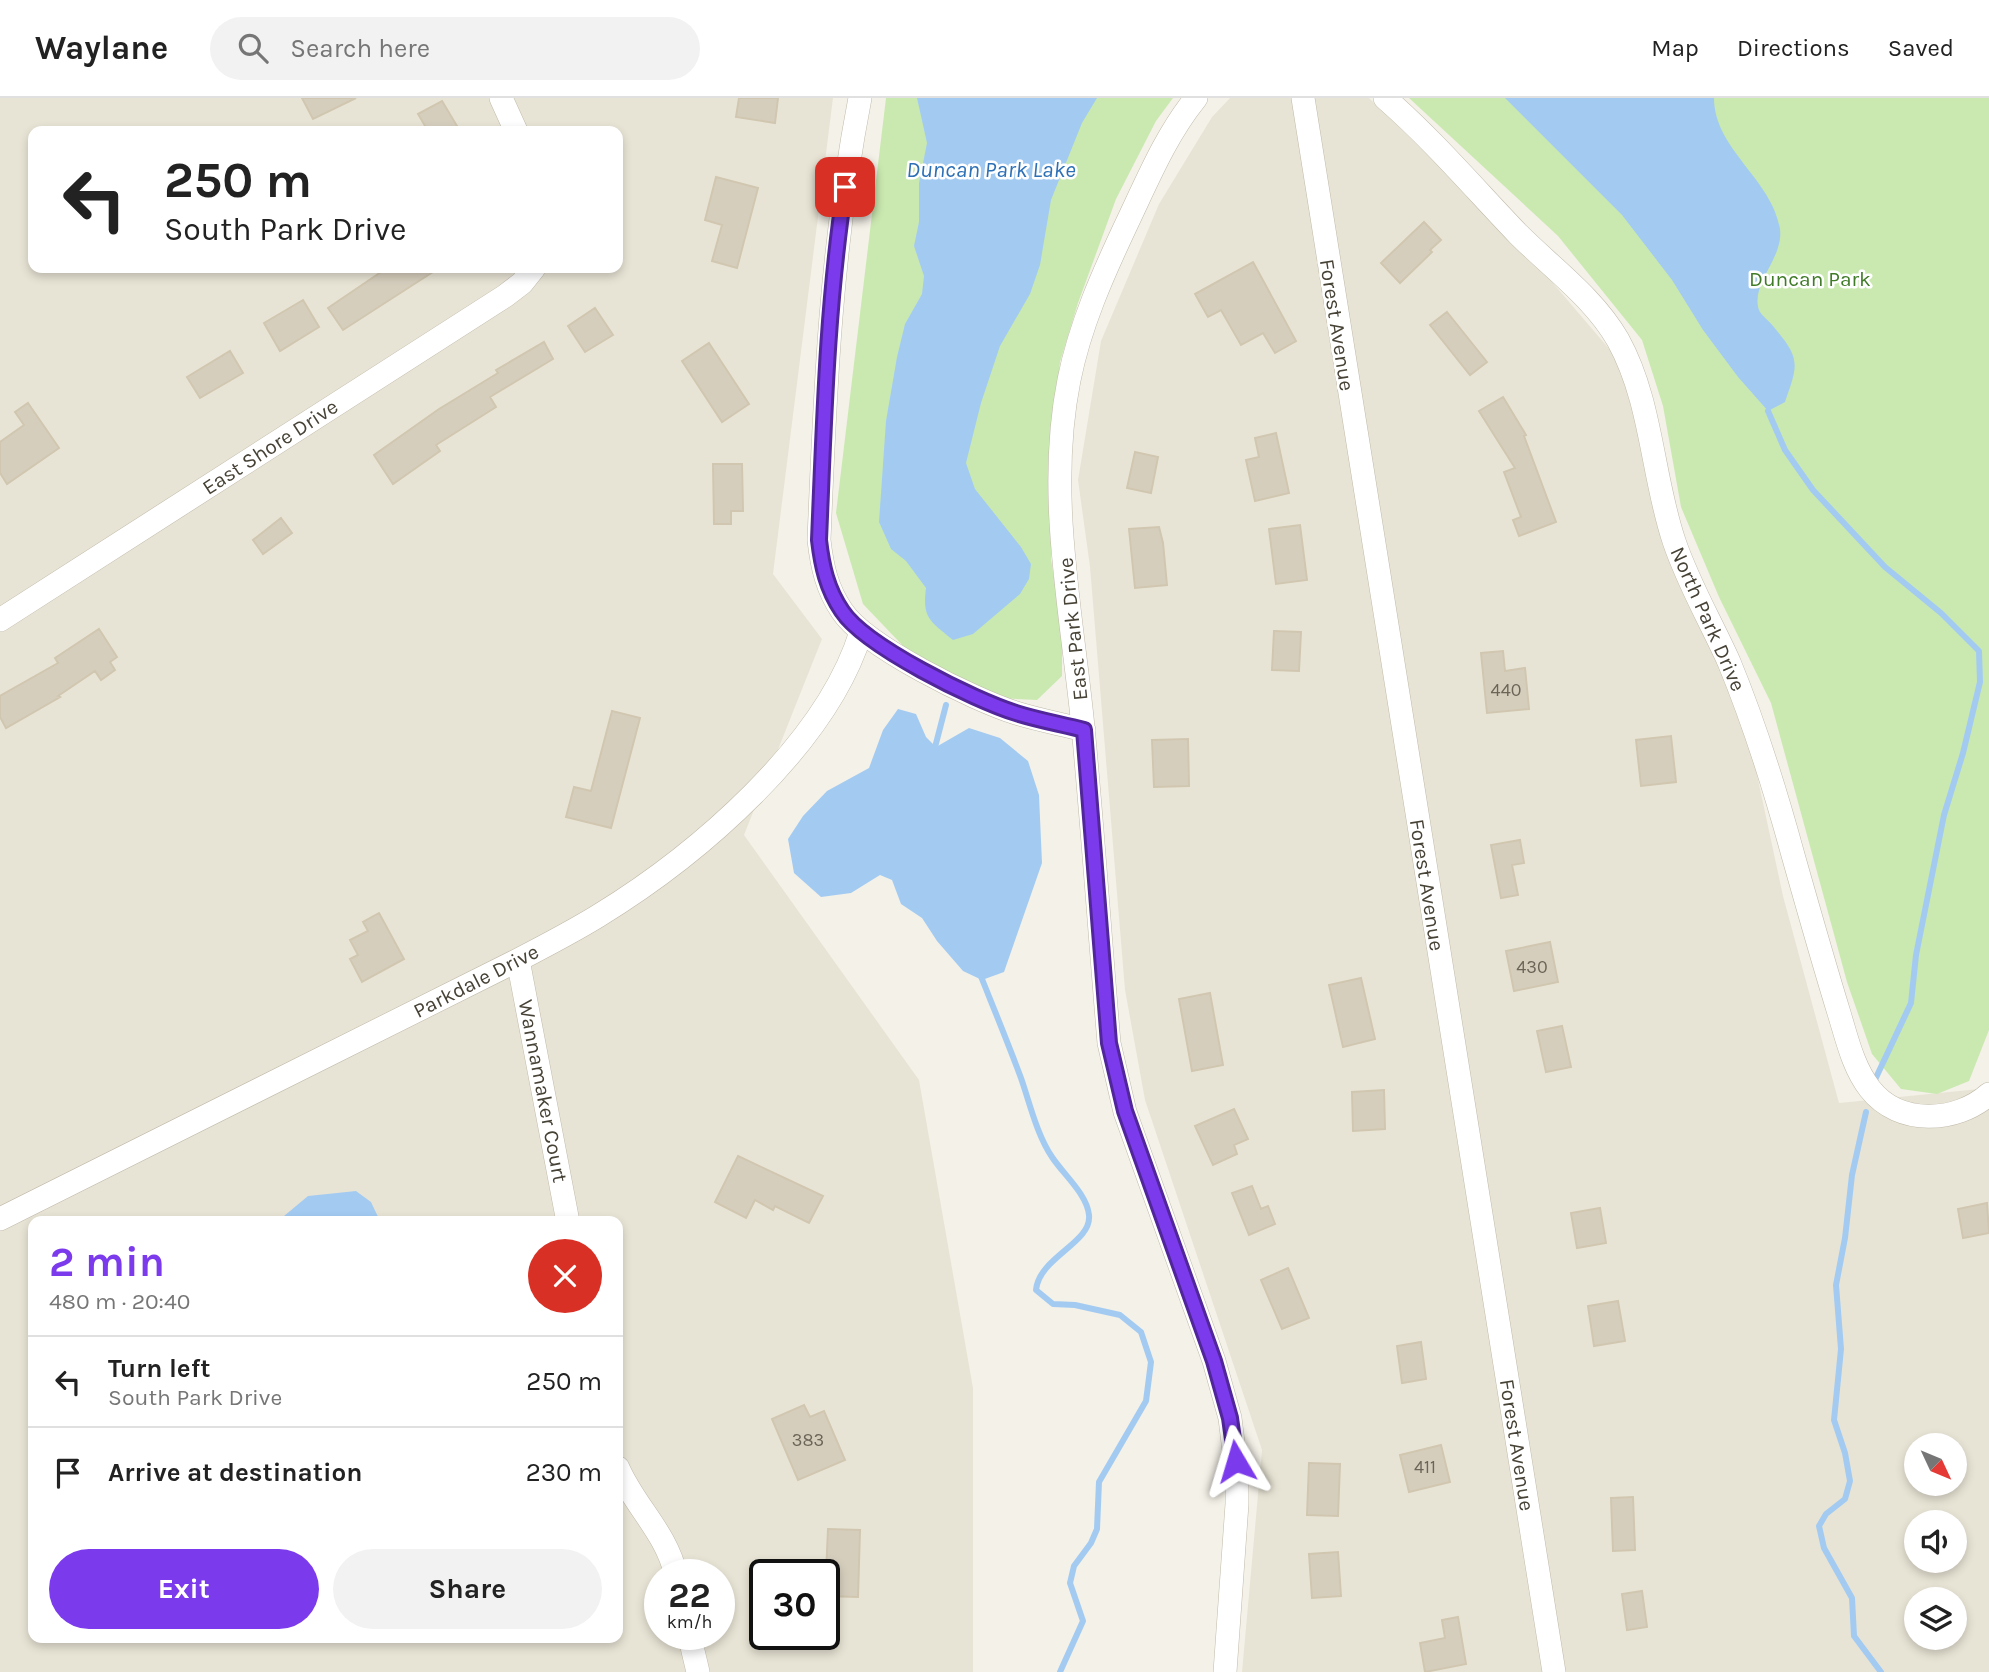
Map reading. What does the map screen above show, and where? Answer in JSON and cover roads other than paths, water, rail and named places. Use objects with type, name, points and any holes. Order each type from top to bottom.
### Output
[{"type":"street","points":[[501,98],[514,126]]},
{"type":"street","points":[[860,98],[832,283],[827,355],[819,540],[822,566],[830,591],[843,613],[861,632],[948,684],[1014,713],[1084,730]]},
{"type":"street","name":"East Park Drive","points":[[1196,98],[1180,117],[1166,142],[1099,282],[1082,330],[1069,381],[1059,484],[1062,536],[1084,730],[1113,1066],[1125,1111],[1214,1361],[1235,1446],[1237,1504],[1225,1672]]},
{"type":"street","name":"Forest Avenue","points":[[1303,98],[1356,447],[1554,1672]]},
{"type":"street","name":"North Park Drive","points":[[1385,98],[1429,139],[1601,316],[1629,362],[1675,544],[1728,661],[1755,729],[1773,783],[1822,960],[1854,1061],[1863,1079],[1870,1090],[1892,1107],[1931,1117],[1951,1115],[1970,1108],[1989,1094]]},
{"type":"street","name":"East Shore Drive","points":[[0,620],[505,296],[530,273]]},
{"type":"street","name":"Parkdale Drive","points":[[0,1219],[518,960],[598,916],[659,875],[716,828],[777,768],[818,718],[841,682],[861,632]]},
{"type":"street","name":"Wannamaker Court","points":[[518,960],[567,1216]]},
{"type":"street","points":[[623,1477],[664,1541],[670,1559]]},
{"type":"street","points":[[693,1650],[698,1672]]},
{"type":"water","name":"Duncan Park Lake","points":[[917,98],[1097,98],[1082,123],[1051,200],[1040,265],[1030,294],[1000,346],[981,403],[966,463],[975,489],[1021,547],[1031,564],[1029,579],[1020,594],[973,634],[953,640],[929,618],[925,606],[926,588],[906,561],[891,549],[879,522],[886,421],[897,357],[905,324],[922,294],[924,276],[914,246],[919,222],[919,183],[927,143]]},
{"type":"water","points":[[1505,98],[1714,98],[1723,133],[1766,195],[1775,211],[1780,229],[1777,250],[1757,300],[1760,312],[1782,337],[1794,361],[1793,378],[1785,402],[1768,411],[1738,377],[1703,330],[1672,280],[1622,215]]},
{"type":"water","points":[[898,709],[916,714],[926,737],[936,747],[969,728],[1000,738],[1028,761],[1039,795],[1042,863],[1004,972],[982,980],[963,971],[937,941],[922,918],[901,904],[892,880],[880,875],[851,893],[821,897],[794,873],[788,839],[803,816],[827,791],[869,768],[883,730]]},
{"type":"water","points":[[356,1191],[371,1202],[378,1216],[284,1216],[308,1196]]},
{"type":"waterway","points":[[1768,411],[1785,450],[1813,490],[1885,567],[1941,613],[1979,651],[1980,682],[1963,753],[1944,815],[1916,955],[1911,1003],[1873,1084]]},
{"type":"waterway","points":[[933,755],[946,705]]},
{"type":"waterway","points":[[980,974],[1042,1139],[1052,1157],[1084,1199],[1089,1215],[1088,1225],[1082,1234],[1046,1268],[1039,1278],[1036,1290],[1053,1304],[1075,1305],[1120,1315],[1141,1332],[1151,1362],[1146,1401],[1099,1482],[1097,1529],[1091,1543],[1074,1566],[1070,1583],[1083,1621],[1060,1672]]},
{"type":"waterway","points":[[1866,1112],[1852,1175],[1845,1238],[1836,1285],[1841,1349],[1834,1420],[1845,1453],[1850,1481],[1845,1499],[1826,1514],[1819,1526],[1824,1548],[1852,1598],[1854,1636],[1881,1672]]},
{"type":"park label","name":"Duncan Park","points":[[1810,279]]}]
